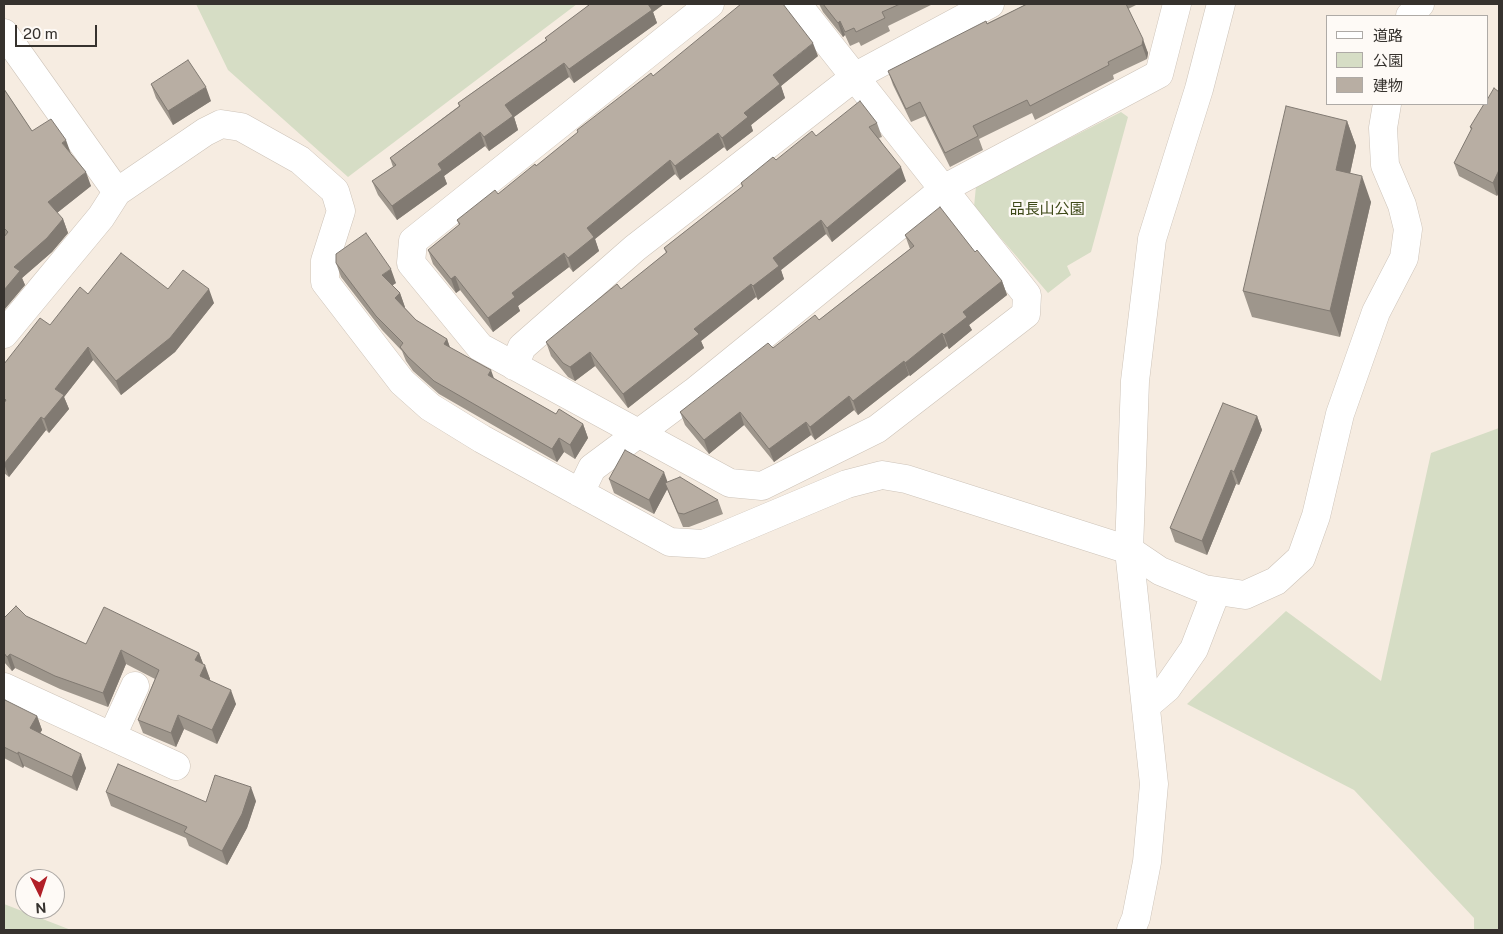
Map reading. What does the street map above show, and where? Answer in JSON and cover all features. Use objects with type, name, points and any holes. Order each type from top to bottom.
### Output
[{"type":"street","points":[[710,4],[413,241],[410,263],[480,348],[730,483],[762,486],[877,429],[1026,314],[1027,294],[797,4]]},
{"type":"street","points":[[514,366],[522,347],[634,248],[856,76],[990,4]]},
{"type":"street","points":[[580,493],[592,468],[694,392],[944,188],[1158,74],[1177,4]]},
{"type":"street","points":[[1131,930],[1136,918],[1147,862],[1154,784],[1130,550],[1135,381],[1144,290],[1152,239],[1199,89],[1221,4]]},
{"type":"street","points":[[1411,15],[1420,4]]},
{"type":"street","points":[[4,33],[117,192]]},
{"type":"street","points":[[4,334],[101,217],[117,192],[220,124],[240,127],[300,160],[335,191],[341,211],[325,261],[325,282],[402,382],[430,407],[482,438],[670,542],[704,544],[847,484],[882,475],[906,479],[1130,550],[1160,571],[1204,589],[1245,596],[1276,581],[1301,558],[1316,516],[1340,414],[1376,312],[1404,258],[1408,229],[1402,205],[1385,166],[1383,128],[1387,105]]},
{"type":"street","points":[[1147,706],[1167,688],[1194,650],[1216,592]]},
{"type":"street","points":[[112,736],[135,686]]},
{"type":"street","points":[[4,687],[176,766]]},
{"type":"green space","points":[[196,4],[577,4],[348,177],[228,70]]},
{"type":"green space","name":"品長山公園","points":[[1121,112],[1128,117],[1091,252],[1067,266],[1071,275],[1048,293],[974,207],[976,186]]},
{"type":"green space","points":[[1499,428],[1499,930],[1474,930],[1474,918],[1354,790],[1187,704],[1286,611],[1381,681],[1431,453]]},
{"type":"green space","points":[[4,904],[15,908],[15,919],[43,919],[71,930],[4,930]]},
{"type":"building","points":[[588,4],[648,4],[652,10],[569,69],[564,63],[505,105],[513,116],[484,137],[480,132],[438,164],[442,170],[392,206],[372,181],[396,165],[390,158],[460,106],[458,103],[547,40],[545,38]]},
{"type":"building","points":[[741,4],[783,4],[813,43],[773,75],[780,84],[744,113],[748,117],[722,138],[718,133],[675,166],[670,160],[587,228],[594,237],[568,258],[564,253],[512,293],[515,297],[488,318],[455,276],[451,279],[428,250],[460,224],[457,220],[495,190],[498,194],[535,164],[536,166],[578,132],[577,130],[651,73],[653,76]]},
{"type":"building","points":[[823,4],[900,4],[882,12],[885,18],[856,32],[854,28],[845,32],[840,21],[838,23]]},
{"type":"building","points":[[1027,4],[1126,4],[1143,39],[1142,45],[1108,62],[1109,65],[1030,106],[1027,100],[973,126],[978,136],[945,153],[920,102],[906,109],[888,71],[986,21],[987,24]]},
{"type":"building","points":[[188,60],[206,87],[168,111],[151,84]]},
{"type":"building","points":[[1494,88],[1499,92],[1499,170],[1493,183],[1454,163],[1472,128],[1470,127],[1483,105],[1488,105],[1488,98]]},
{"type":"building","points":[[4,89],[32,131],[51,119],[66,140],[62,143],[86,172],[48,202],[63,219],[47,238],[14,267],[20,271],[4,290],[4,237],[8,232],[4,228]]},
{"type":"building","points":[[860,101],[877,123],[869,127],[901,167],[827,228],[821,220],[773,258],[779,266],[753,286],[751,284],[694,329],[699,334],[623,394],[590,352],[570,367],[563,363],[546,342],[617,284],[621,289],[667,252],[664,248],[743,186],[741,183],[773,157],[776,160],[812,131],[816,136]]},
{"type":"building","points":[[1286,106],[1347,121],[1336,170],[1362,176],[1330,311],[1243,291]]},
{"type":"building","points":[[940,207],[975,252],[977,250],[1002,281],[963,312],[967,317],[944,335],[942,333],[905,363],[904,361],[853,401],[849,396],[810,427],[806,422],[769,449],[740,412],[704,440],[680,412],[768,343],[773,348],[815,315],[819,320],[914,246],[905,235]]},
{"type":"building","points":[[366,233],[391,269],[382,275],[400,293],[395,298],[416,320],[447,339],[444,344],[491,370],[488,375],[556,414],[559,409],[583,424],[570,445],[559,438],[552,449],[434,381],[408,357],[400,347],[403,343],[376,316],[336,263],[336,254]]},
{"type":"building","points":[[121,253],[168,289],[183,270],[209,289],[170,338],[116,381],[88,347],[55,389],[64,395],[44,419],[41,417],[4,464],[4,403],[6,400],[4,398],[4,364],[40,318],[50,325],[80,287],[88,294]]},
{"type":"building","points":[[1223,403],[1257,416],[1234,472],[1231,470],[1202,541],[1170,528]]},
{"type":"building","points":[[625,450],[664,472],[649,500],[609,479]]},
{"type":"building","points":[[680,477],[718,500],[684,514],[678,513],[665,483]]},
{"type":"building","points":[[16,606],[26,616],[86,644],[104,607],[199,653],[195,660],[205,665],[200,676],[231,690],[212,730],[178,715],[171,733],[138,720],[159,670],[121,650],[103,693],[55,676],[10,654],[7,657],[4,653],[4,618]]},
{"type":"building","points":[[5,700],[37,716],[30,728],[81,754],[72,777],[4,747]]},
{"type":"building","points":[[118,764],[206,802],[215,775],[251,787],[242,814],[222,851],[184,832],[187,827],[106,792]]}]
